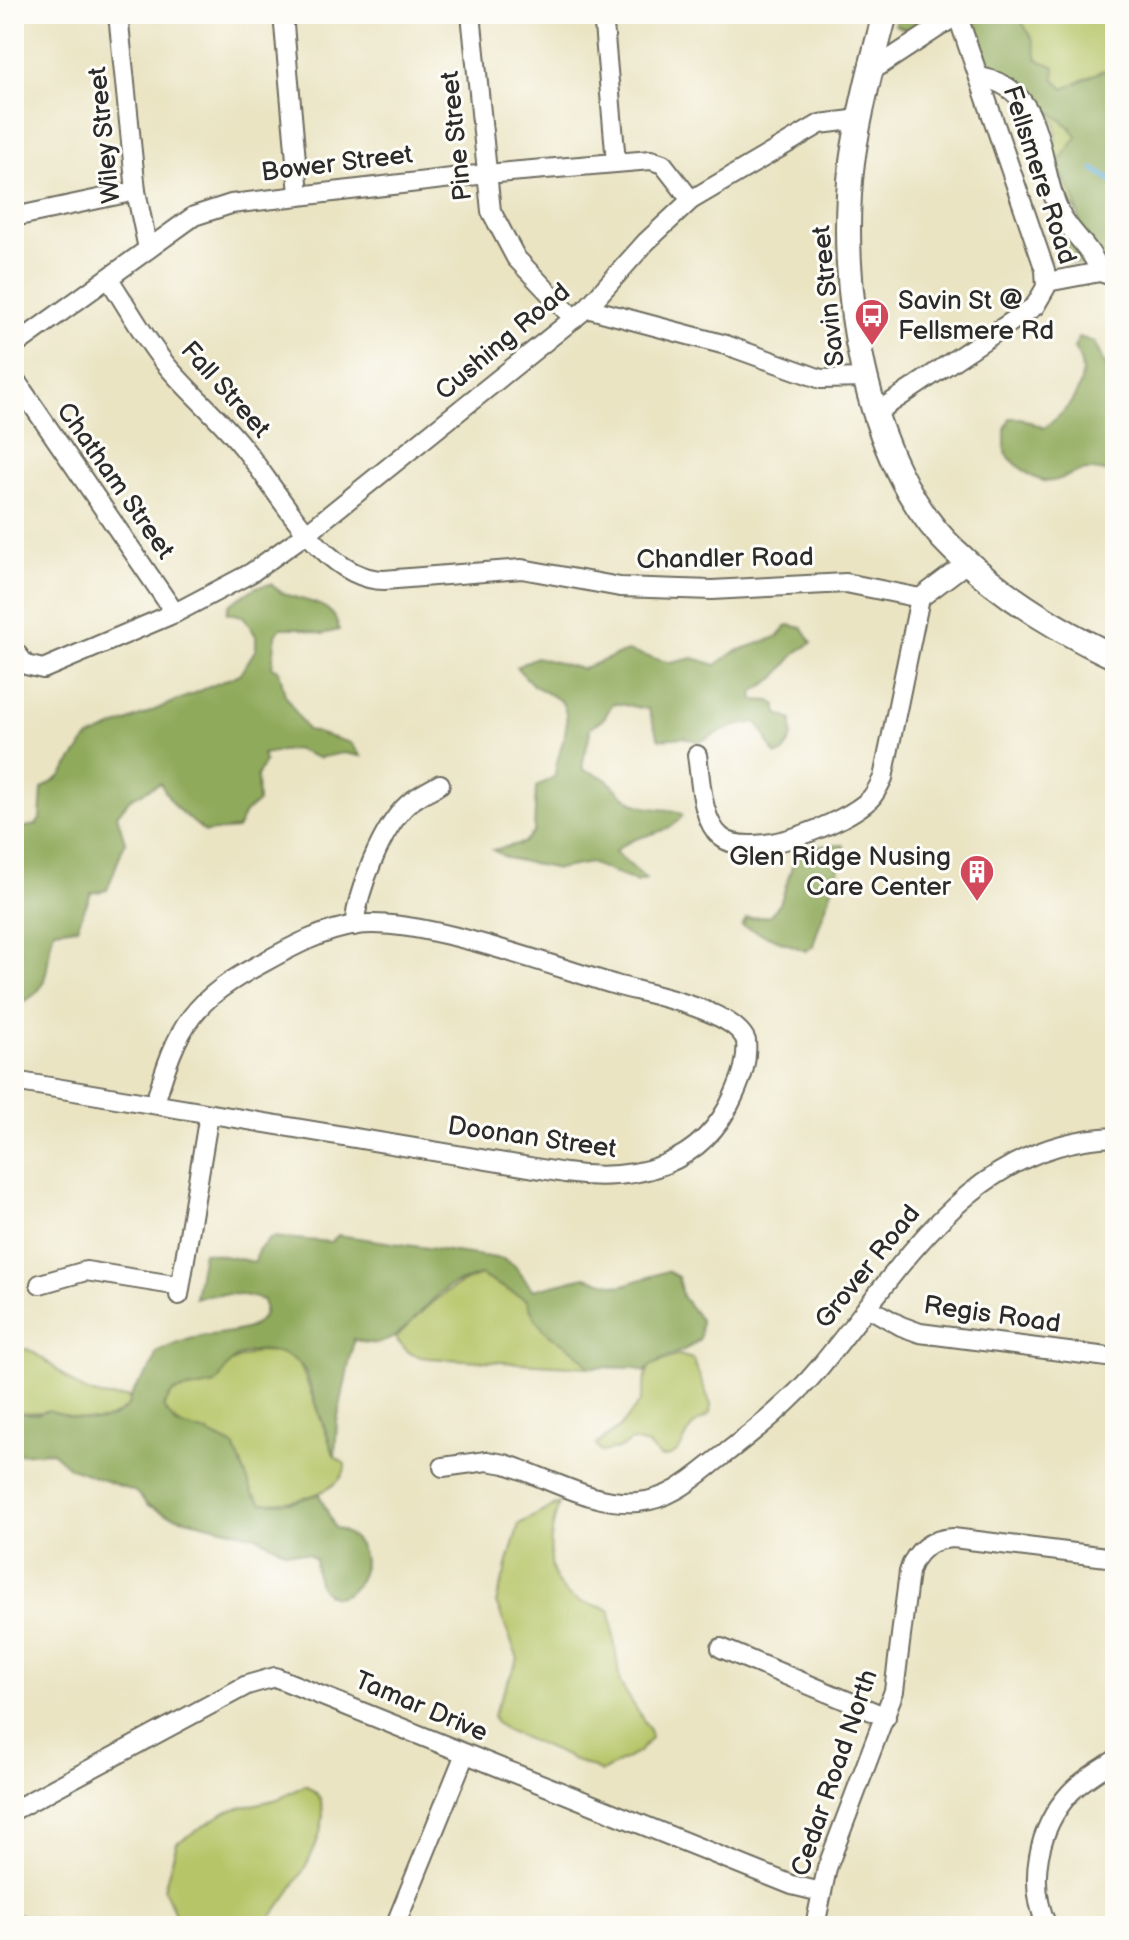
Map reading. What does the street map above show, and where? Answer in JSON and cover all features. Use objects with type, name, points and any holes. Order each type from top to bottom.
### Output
[{"type":"street","name":"Wiley Street","points":[[118,14],[136,191],[148,249]]},
{"type":"street","points":[[283,14],[299,194]]},
{"type":"street","name":"Pine Street","points":[[471,14],[491,211],[505,243],[580,313]]},
{"type":"street","points":[[603,14],[616,162]]},
{"type":"street","name":"Savin Street","points":[[885,14],[852,164],[849,240],[854,306],[866,378],[877,412],[911,490],[939,532],[987,582],[1060,631],[1115,657]]},
{"type":"street","points":[[870,72],[957,14]]},
{"type":"street","name":"Fellsmere Road","points":[[877,412],[1035,306],[1047,282],[957,14]]},
{"type":"street","points":[[979,77],[1004,83],[1023,102],[1038,133],[1062,215],[1107,274],[1047,282]]},
{"type":"street","name":"Cushing Road","points":[[175,613],[251,573],[307,533],[580,313],[646,242],[691,200],[820,124],[860,119]]},
{"type":"street","name":"Bower Street","points":[[14,346],[194,216],[210,209],[299,194],[616,162],[660,162],[691,200]]},
{"type":"street","points":[[14,217],[136,191]]},
{"type":"street","name":"Fall Street","points":[[109,279],[163,361],[241,444],[307,533]]},
{"type":"street","points":[[580,313],[726,345],[821,379],[866,378]]},
{"type":"street","name":"Chatham Street","points":[[14,378],[175,613]]},
{"type":"street","name":"Chandler Road","points":[[307,533],[344,567],[374,580],[522,569],[620,587],[712,590],[846,583],[920,598]]},
{"type":"street","points":[[697,755],[704,803],[716,831],[734,844],[749,847],[791,838],[862,806],[877,790],[888,755],[920,598],[968,562]]},
{"type":"street","points":[[14,650],[26,665],[43,669],[175,613]]},
{"type":"street","points":[[354,926],[359,892],[370,865],[402,812],[440,784]]},
{"type":"street","name":"Doonan Street","points":[[14,1081],[609,1177],[650,1172],[679,1159],[700,1143],[730,1106],[741,1079],[747,1049],[743,1033],[732,1023],[485,946],[399,926],[354,926],[293,946],[225,986],[201,1006],[176,1036],[155,1103]]},
{"type":"street","points":[[40,1284],[86,1271],[179,1291],[209,1114]]},
{"type":"street","name":"Grover Road","points":[[443,1467],[487,1461],[505,1464],[597,1497],[637,1503],[673,1493],[775,1413],[804,1384],[915,1244],[983,1184],[1047,1147],[1075,1139],[1115,1137]]},
{"type":"street","name":"Regis Road","points":[[867,1307],[920,1333],[1115,1358]]},
{"type":"street","name":"Cedar Road North","points":[[815,1926],[821,1892],[886,1717],[896,1676],[910,1568],[927,1545],[953,1538],[1115,1558]]},
{"type":"street","points":[[721,1648],[886,1717]]},
{"type":"street","name":"Tamar Drive","points":[[14,1810],[252,1682],[270,1678],[293,1682],[792,1885],[821,1892]]},
{"type":"street","points":[[395,1926],[465,1754]]},
{"type":"street","points":[[1047,1926],[1037,1893],[1043,1839],[1071,1792],[1115,1760]]},
{"type":"green space","points":[[895,14],[930,14],[930,27],[926,31],[911,31],[895,25]]},
{"type":"green space","points":[[970,14],[1017,14],[1033,40],[1037,59],[1055,67],[1054,78],[1064,89],[1104,70],[1114,78],[1115,273],[1068,262],[1054,254],[1061,232],[1079,220],[1075,198],[1056,165],[1077,137],[1071,128],[1012,80],[986,74],[968,46],[978,29]]},
{"type":"green space","points":[[976,14],[1115,14],[1115,257],[1085,224],[1063,187],[1054,158],[1054,121]]},
{"type":"green space","points":[[1079,337],[1094,342],[1104,363],[1115,376],[1115,476],[1096,470],[1051,481],[1039,480],[1005,453],[1005,429],[1010,418],[1021,418],[1044,428],[1063,412],[1081,382],[1080,360],[1074,348]]},
{"type":"green space","points":[[271,584],[290,596],[320,605],[335,618],[339,630],[322,634],[298,628],[281,628],[276,635],[272,667],[279,670],[285,695],[307,730],[351,743],[361,756],[343,753],[318,758],[295,749],[262,754],[265,762],[257,776],[258,802],[245,813],[237,829],[205,832],[175,807],[160,783],[130,799],[117,815],[125,842],[107,890],[91,893],[77,927],[54,930],[42,985],[36,993],[14,1005],[14,829],[36,825],[40,819],[42,789],[61,776],[88,738],[240,674],[256,649],[256,636],[243,616],[227,613],[229,605],[256,587]]},
{"type":"green space","points":[[788,625],[803,628],[812,643],[797,652],[775,678],[753,692],[754,700],[770,701],[776,705],[778,714],[792,720],[792,737],[784,753],[776,755],[756,722],[731,727],[699,742],[684,737],[659,739],[648,709],[613,703],[604,718],[590,728],[583,770],[602,777],[641,806],[683,815],[669,828],[631,841],[615,852],[646,879],[637,882],[590,863],[557,869],[507,858],[493,850],[523,843],[534,832],[536,787],[555,776],[566,728],[567,719],[561,701],[533,685],[516,667],[536,657],[582,669],[627,651],[671,663],[693,658],[716,665],[734,652],[777,637]]},
{"type":"green space","points":[[844,845],[813,946],[806,951],[742,926],[746,919],[769,916],[780,904],[797,851],[812,846]]},
{"type":"green space","points":[[338,1235],[503,1259],[514,1265],[533,1290],[585,1277],[621,1286],[667,1271],[678,1277],[682,1296],[701,1321],[700,1338],[687,1348],[656,1362],[645,1372],[635,1368],[589,1367],[573,1350],[540,1326],[527,1300],[480,1275],[453,1284],[439,1294],[396,1336],[383,1342],[370,1343],[354,1339],[337,1422],[335,1457],[305,1371],[290,1357],[269,1351],[248,1353],[230,1363],[215,1384],[173,1392],[163,1407],[177,1425],[208,1433],[234,1446],[253,1494],[262,1503],[292,1502],[319,1494],[335,1528],[353,1538],[362,1552],[364,1566],[359,1580],[351,1590],[340,1596],[329,1595],[319,1584],[315,1559],[308,1554],[285,1551],[256,1536],[169,1515],[147,1505],[136,1492],[70,1468],[52,1452],[14,1454],[14,1413],[37,1414],[48,1410],[79,1419],[109,1418],[128,1406],[133,1392],[151,1368],[156,1353],[191,1339],[244,1329],[261,1319],[263,1300],[229,1294],[195,1298],[203,1252],[255,1262],[258,1250],[272,1237],[331,1242]]},
{"type":"green space","points":[[480,1275],[527,1300],[540,1323],[574,1350],[589,1367],[422,1357],[409,1352],[395,1338],[444,1294]]},
{"type":"green space","points":[[27,1349],[83,1390],[95,1395],[129,1397],[129,1406],[112,1417],[95,1421],[54,1412],[14,1413],[14,1351]]},
{"type":"green space","points":[[258,1351],[279,1352],[299,1362],[335,1457],[345,1464],[343,1474],[336,1482],[313,1495],[285,1502],[262,1503],[253,1494],[234,1446],[184,1427],[163,1407],[173,1392],[215,1384],[229,1363]]},
{"type":"green space","points":[[679,1355],[693,1359],[711,1405],[710,1413],[693,1426],[678,1451],[668,1456],[660,1457],[648,1445],[632,1441],[618,1449],[601,1452],[596,1445],[620,1427],[640,1402],[649,1366]]},
{"type":"green space","points":[[559,1503],[550,1554],[556,1579],[573,1598],[610,1610],[620,1683],[649,1729],[651,1738],[639,1752],[602,1772],[506,1730],[495,1722],[493,1715],[518,1659],[496,1603],[519,1524]]},
{"type":"green space","points":[[306,1785],[319,1797],[323,1814],[320,1834],[300,1876],[264,1926],[176,1926],[174,1911],[164,1889],[177,1843],[227,1811],[278,1799]]},
{"type":"green space","points":[[14,1914],[48,1920],[53,1926],[14,1926]]},
{"type":"waterway","points":[[1094,169],[1115,183]]},
{"type":"place","name":"Savin St @ Fellsmere Rd","points":[[872,347]]},
{"type":"place","name":"Glen Ridge Nusing Care Center","points":[[977,903]]}]
